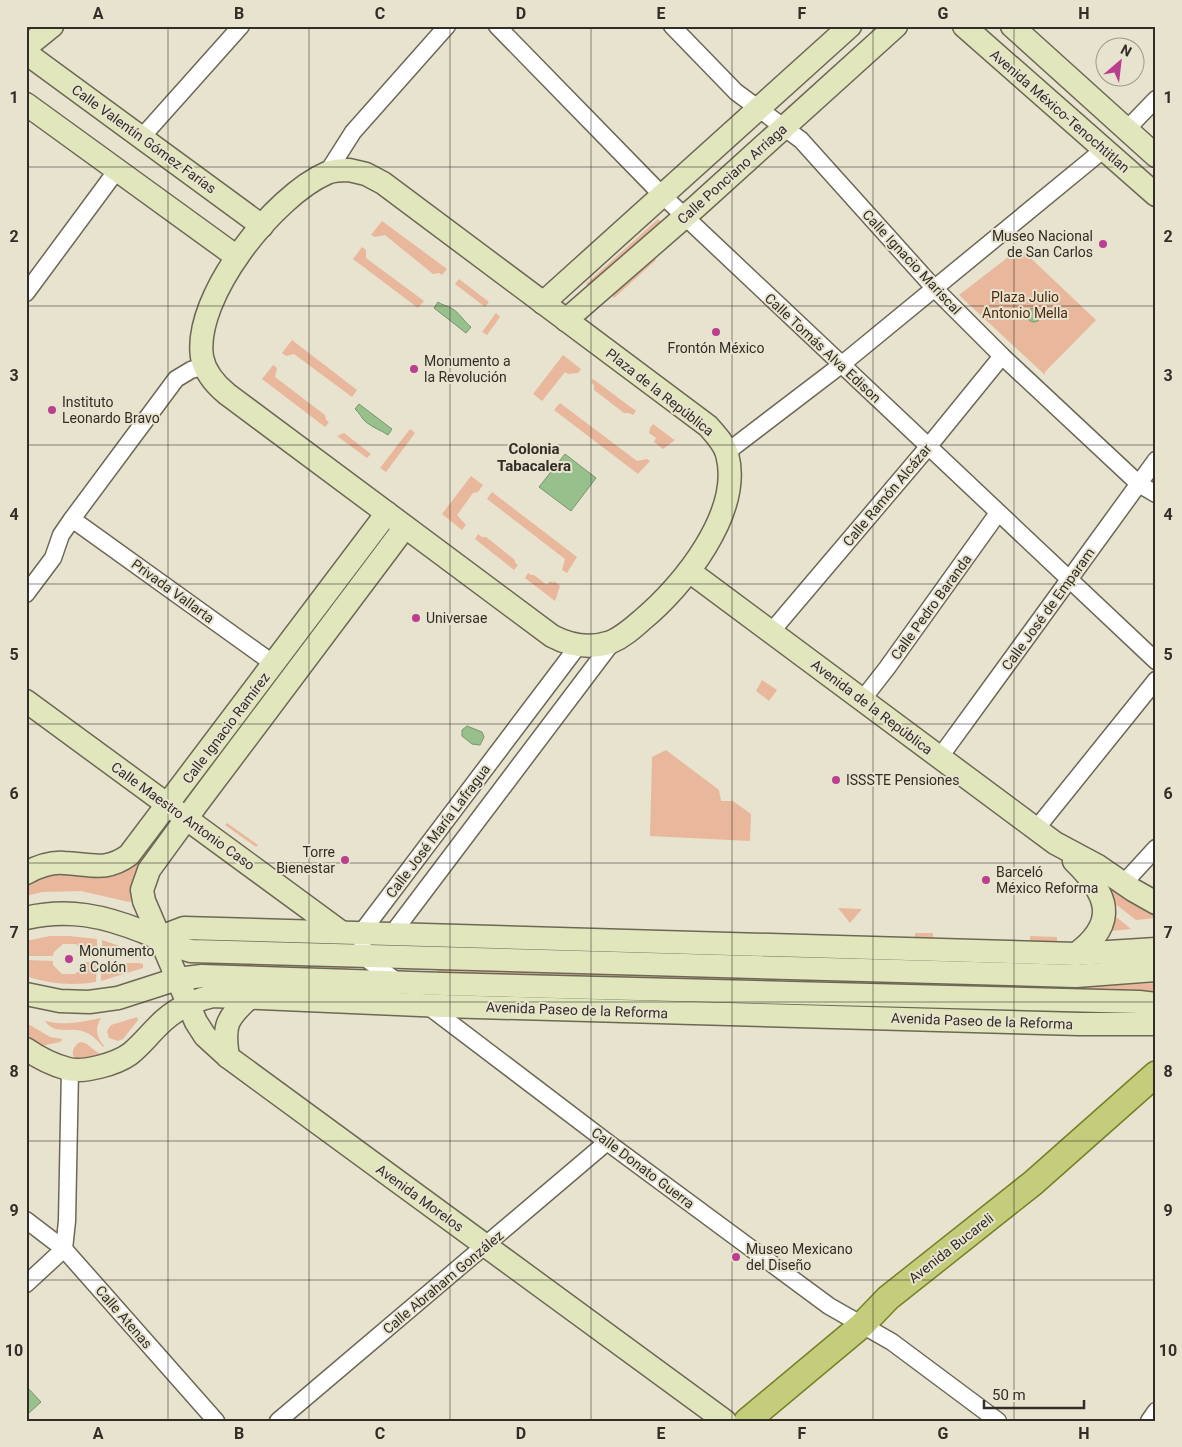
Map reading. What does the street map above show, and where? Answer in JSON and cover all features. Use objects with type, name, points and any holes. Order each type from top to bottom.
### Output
[{"type":"main road","points":[[26,47],[52,26]]},
{"type":"main road","points":[[543,303],[850,26]]},
{"type":"main road","name":"Calle Ponciano Arriaga","points":[[566,320],[784,128],[896,26]]},
{"type":"main road","name":"Avenida México-Tenochtitlan","points":[[964,26],[1156,195]]},
{"type":"main road","name":"Avenida México-Tenochtitlan","points":[[1012,26],[1156,156]]},
{"type":"main road","name":"Calle Valentín Gómez Farías","points":[[26,53],[262,226]]},
{"type":"main road","points":[[26,104],[237,257]]},
{"type":"main road","name":"Plaza de la República","points":[[349,170],[366,174],[383,183],[708,426],[727,452],[730,480],[728,493],[724,508],[709,539],[689,571],[657,608],[634,627],[614,640],[594,646],[578,646],[563,642],[552,636],[227,394],[218,386],[205,366],[202,342],[206,323],[214,299],[237,257],[262,226],[302,188],[327,174],[349,170]]},
{"type":"main road","name":"Calle Ignacio Ramírez","points":[[26,873],[47,865],[62,863],[101,867],[120,861],[129,855],[386,513]]},
{"type":"main road","name":"Calle Ignacio Ramírez","points":[[158,938],[144,901],[142,890],[149,870],[405,527]]},
{"type":"main road","name":"Avenida de la República","points":[[689,571],[1055,843],[1098,866],[1123,884],[1156,903]]},
{"type":"main road","name":"Calle Maestro Antonio Caso","points":[[26,701],[186,818],[351,932]]},
{"type":"main road","name":"Avenida de la República","points":[[1055,843],[1086,874],[1100,894],[1103,903],[1104,918],[1097,934],[1089,944],[1076,954]]},
{"type":"main road","points":[[26,918],[46,914],[74,913],[101,917],[158,938],[176,947],[191,951],[1076,976],[1156,970]]},
{"type":"main road","points":[[158,938],[184,928],[1076,954],[1156,949]]},
{"type":"main road","name":"Avenida Morelos","points":[[158,938],[196,1022],[206,1036],[228,1058],[725,1421]]},
{"type":"main road","name":"Avenida Paseo de la Reforma","points":[[26,994],[60,1001],[90,1002],[118,998],[177,980],[202,976],[1139,1002],[1156,1004]]},
{"type":"main road","name":"Avenida Paseo de la Reforma","points":[[26,1049],[52,1064],[70,1070],[98,1067],[129,1054],[169,1015],[187,1004],[213,996],[427,1006],[1049,1023],[1156,1024]]},
{"type":"main road","points":[[228,1058],[226,1038],[228,1023],[236,1009],[250,997]]},
{"type":"main road","name":"Avenida Bucareli","points":[[747,1421],[862,1325],[888,1298],[1033,1183],[1156,1074]]},
{"type":"street","points":[[142,138],[241,26]]},
{"type":"street","points":[[327,174],[353,132],[447,26]]},
{"type":"street","name":"Calle Tomás Alva Edison","points":[[498,26],[662,195],[1156,661]]},
{"type":"street","name":"Calle Ignacio Mariscal","points":[[672,26],[727,84],[800,140],[935,289],[1002,356],[1139,484],[1156,494]]},
{"type":"street","points":[[1126,130],[1156,99]]},
{"type":"street","points":[[727,452],[841,365],[1103,150]]},
{"type":"street","points":[[26,293],[117,170]]},
{"type":"street","name":"Calle Ramón Alcázar","points":[[771,632],[928,447],[1002,356]]},
{"type":"street","points":[[26,594],[53,558],[61,534],[176,378],[190,370],[205,366]]},
{"type":"street","name":"Calle José de Emparam","points":[[940,757],[1156,460]]},
{"type":"street","name":"Calle Pedro Baranda","points":[[862,700],[998,513]]},
{"type":"street","name":"Privada Vallarta","points":[[72,519],[274,664]]},
{"type":"street","name":"Calle José María Lafragua","points":[[392,934],[614,640]]},
{"type":"street","name":"Calle José María Lafragua","points":[[351,932],[578,646]]},
{"type":"street","points":[[1036,829],[1156,680]]},
{"type":"street","points":[[1123,884],[1156,848]]},
{"type":"street","points":[[351,932],[364,957],[427,1006]]},
{"type":"street","name":"Calle Donato Guerra","points":[[427,1006],[828,1306],[892,1342],[998,1421]]},
{"type":"street","points":[[26,1284],[64,1249],[67,1221],[70,1070]]},
{"type":"street","name":"Calle Abraham González","points":[[278,1421],[607,1142]]},
{"type":"street","name":"Calle Atenas","points":[[26,1220],[64,1249],[216,1421]]},
{"type":"street","points":[[1148,1421],[1156,1411]]},
{"type":"green space","points":[[658,219],[661,222],[589,287],[586,284]]},
{"type":"green space","points":[[382,221],[447,269],[442,275],[439,273],[433,274],[385,235],[375,237],[371,235]]},
{"type":"green space","points":[[362,247],[366,250],[366,258],[424,301],[418,308],[353,259]]},
{"type":"green space","name":"Plaza Julio Antonio Mella","points":[[1020,248],[1096,320],[1045,372],[1045,375],[959,295]]},
{"type":"green space","points":[[653,257],[656,260],[614,298],[612,295]]},
{"type":"green space","points":[[459,279],[489,302],[485,307],[455,284]]},
{"type":"green space","points":[[496,313],[500,317],[487,335],[482,332]]},
{"type":"green space","points":[[292,340],[357,390],[352,397],[294,354],[286,356],[282,353]]},
{"type":"green space","points":[[563,355],[581,369],[578,373],[568,374],[565,372],[542,401],[533,394]]},
{"type":"green space","points":[[273,365],[277,368],[275,377],[325,415],[326,420],[329,422],[325,427],[262,379]]},
{"type":"green space","points":[[593,379],[636,411],[633,415],[624,413],[594,390],[594,385],[591,382]]},
{"type":"green space","points":[[560,403],[637,461],[647,459],[650,461],[638,474],[554,410]]},
{"type":"green space","points":[[653,424],[675,440],[663,449],[654,442],[656,438],[649,433]]},
{"type":"green space","points":[[410,429],[415,433],[386,472],[380,468]]},
{"type":"green space","points":[[344,433],[371,454],[367,458],[337,436]]},
{"type":"green space","points":[[471,476],[483,485],[478,492],[473,493],[457,515],[466,525],[462,530],[442,514]]},
{"type":"green space","points":[[492,492],[577,557],[567,573],[562,570],[565,559],[487,499]]},
{"type":"green space","points":[[478,534],[486,537],[515,560],[515,563],[518,565],[514,570],[475,539]]},
{"type":"green space","points":[[528,573],[534,575],[547,585],[550,581],[553,583],[554,581],[560,586],[555,601],[525,578]]},
{"type":"green space","points":[[762,680],[777,690],[769,701],[756,691]]},
{"type":"green space","points":[[666,750],[719,790],[721,801],[733,801],[751,814],[750,841],[650,836],[652,757]]},
{"type":"green space","points":[[227,823],[258,845],[256,847],[225,825]]},
{"type":"green space","points":[[163,824],[169,829],[134,885],[131,901],[81,891],[42,892],[26,896],[26,885],[47,876],[66,874],[101,877],[114,873]]},
{"type":"green space","points":[[1103,878],[1156,914],[1156,918],[1136,920],[1114,903]]},
{"type":"green space","points":[[838,908],[862,909],[850,923]]},
{"type":"green space","points":[[1115,916],[1131,929],[1111,931]]},
{"type":"green space","points":[[915,933],[933,933],[933,940],[915,939]]},
{"type":"green space","points":[[50,936],[97,939],[97,957],[86,957],[85,953],[76,944],[63,944],[54,952],[53,956],[26,956],[26,941]]},
{"type":"green space","points":[[1030,936],[1057,937],[1057,943],[1030,942]]},
{"type":"green space","points":[[102,940],[143,954],[143,958],[102,958]]},
{"type":"green space","points":[[26,960],[53,961],[53,965],[62,974],[75,974],[85,966],[86,962],[97,962],[96,982],[61,984],[34,979],[26,976]]},
{"type":"green space","points":[[202,962],[348,967],[349,970],[203,965]]},
{"type":"green space","points":[[101,963],[138,963],[143,964],[143,968],[101,981]]},
{"type":"green space","points":[[437,969],[777,979],[777,982],[438,972]]},
{"type":"green space","points":[[788,979],[1071,987],[1070,990],[788,982]]},
{"type":"green space","points":[[1156,983],[1156,991],[1081,990],[1081,987]]},
{"type":"green space","points":[[137,1017],[138,1020],[123,1039],[118,1041],[109,1038],[107,1031],[111,1025]]},
{"type":"green space","points":[[101,1018],[97,1033],[103,1047],[88,1033],[80,1030],[54,1028],[45,1021],[66,1023]]},
{"type":"green space","points":[[26,1025],[30,1025],[50,1037],[62,1040],[41,1046],[26,1034]]},
{"type":"green space","points":[[82,1042],[105,1056],[76,1061],[73,1056],[73,1049],[78,1043]]},
{"type":"shaded area","points":[[438,302],[456,311],[471,327],[466,333],[434,308]]},
{"type":"shaded area","points":[[1031,308],[1037,308],[1041,315],[1037,322],[1031,322],[1027,318],[1027,312]]},
{"type":"shaded area","points":[[359,404],[392,429],[388,435],[364,420],[355,409]]},
{"type":"shaded area","points":[[565,454],[596,478],[571,511],[539,487]]},
{"type":"shaded area","points":[[467,726],[482,732],[484,737],[480,745],[472,744],[462,736],[462,730]]},
{"type":"shaded area","points":[[26,1386],[41,1402],[29,1413],[26,1410]]},
{"type":"place","name":"Museo Nacional de San Carlos","points":[[1103,244]]},
{"type":"place","name":"Frontón México","points":[[716,332]]},
{"type":"place","name":"Monumento a la Revolución","points":[[414,369]]},
{"type":"place","name":"Instituto Leonardo Bravo","points":[[52,410]]},
{"type":"place","name":"Universae","points":[[416,618]]},
{"type":"place","name":"ISSSTE Pensiones","points":[[836,780]]},
{"type":"place","name":"Torre Bienestar","points":[[345,860]]},
{"type":"place","name":"Barceló México Reforma","points":[[986,880]]},
{"type":"place","name":"Monumento a Colón","points":[[69,959]]},
{"type":"place","name":"Museo Mexicano del Diseño","points":[[736,1257]]},
{"type":"district","name":"Colonia Tabacalera","points":[[534,458]]}]
